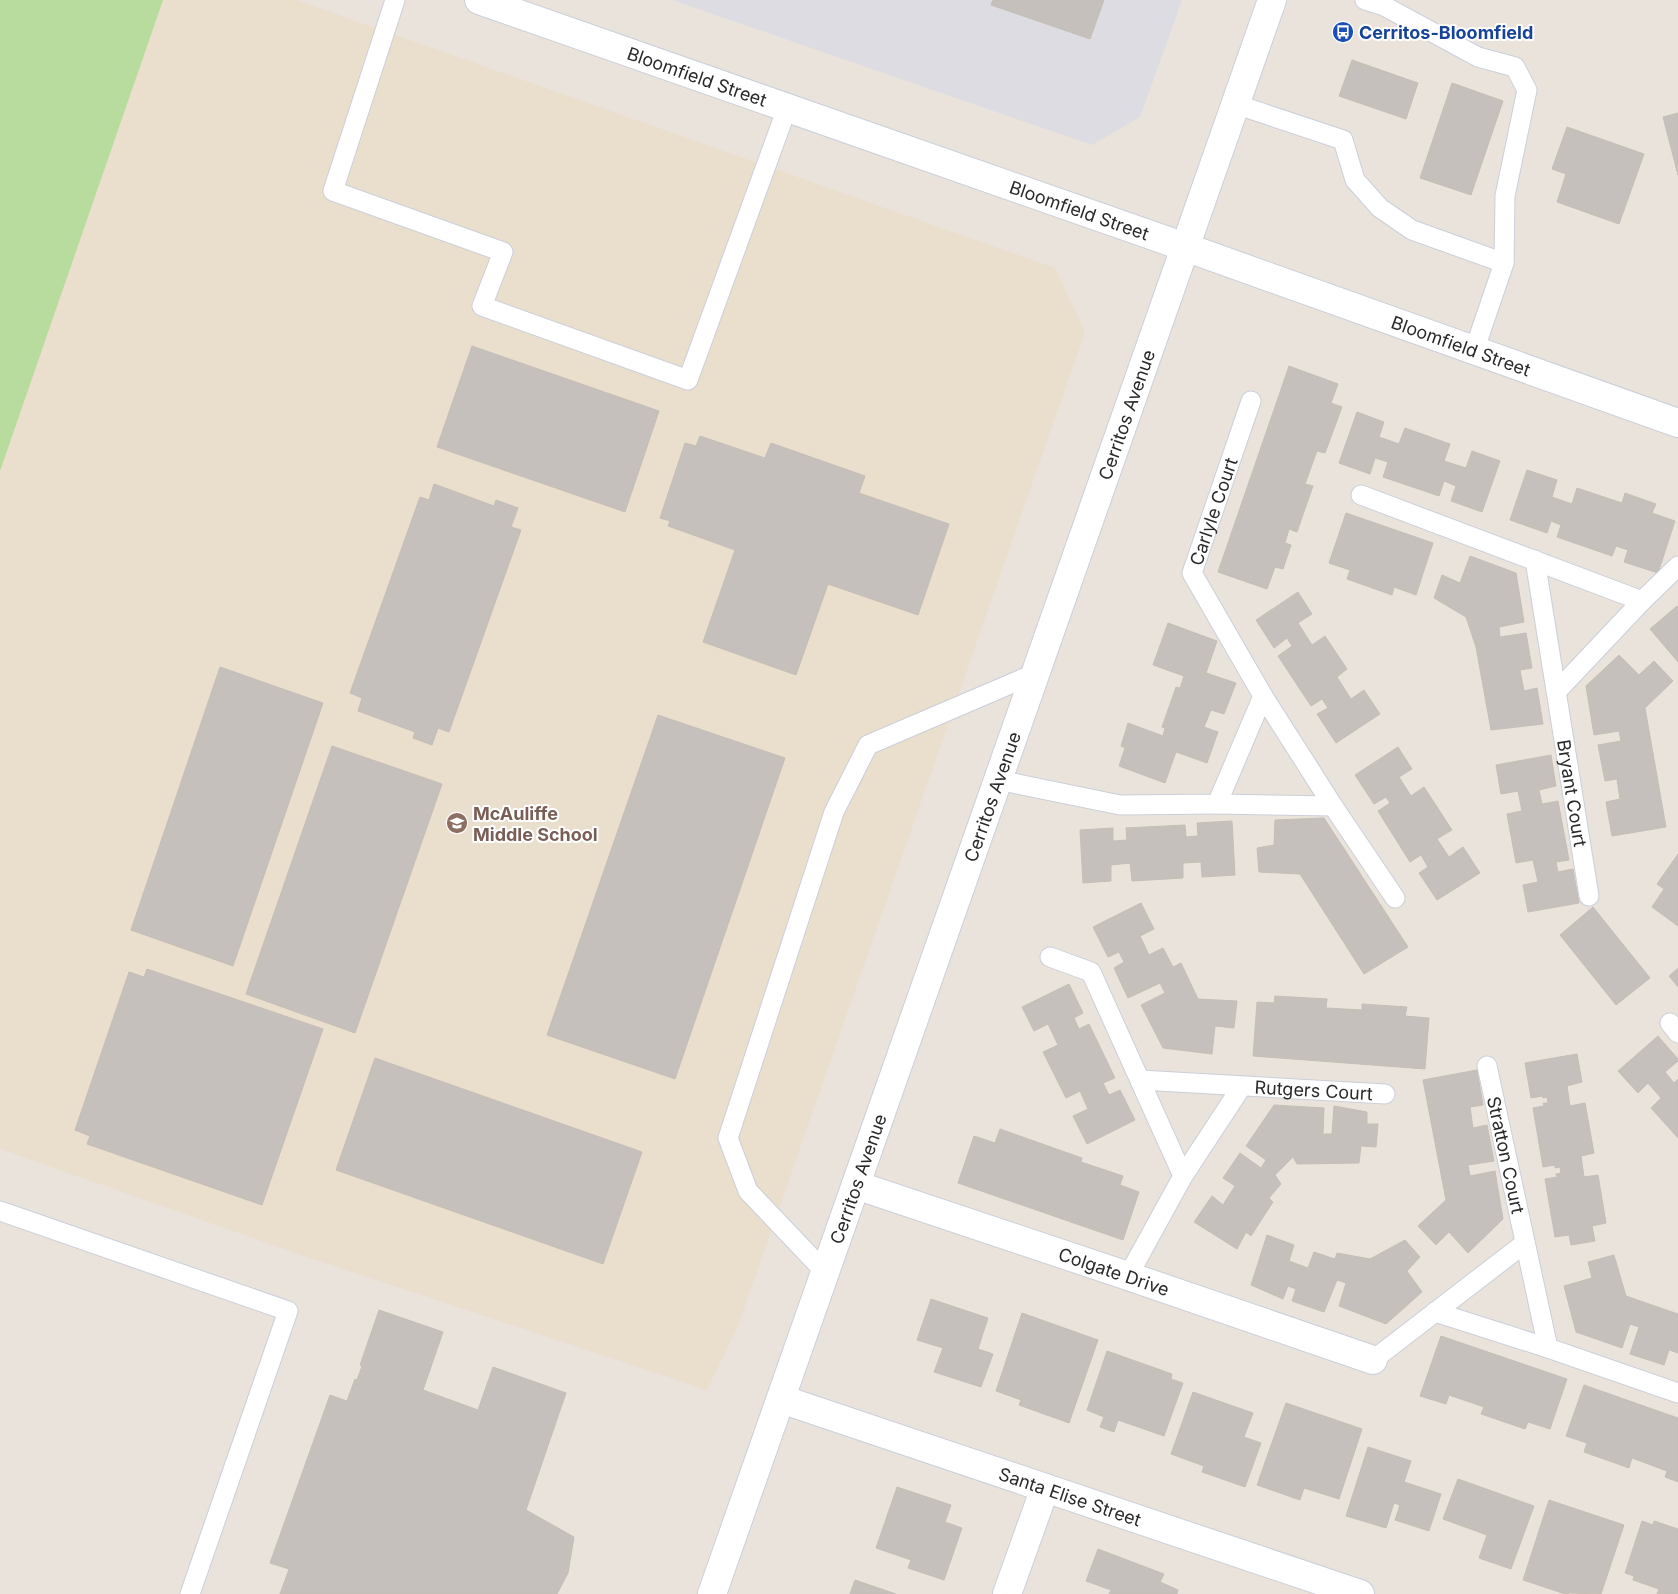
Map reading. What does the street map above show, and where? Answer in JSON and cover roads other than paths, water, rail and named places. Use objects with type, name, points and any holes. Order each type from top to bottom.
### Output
[{"type":"street","name":"Bloomfield Street","points":[[479,0],[1185,247],[1678,423]]},
{"type":"street","name":"Cerritos Avenue","points":[[712,1594],[1272,0]]},
{"type":"street","name":"Colgate Drive","points":[[856,1185],[1373,1360]]},
{"type":"street","name":"Santa Elise Street","points":[[781,1399],[1360,1594]]},
{"type":"street","points":[[1007,1594],[1045,1488]]},
{"type":"lane","points":[[395,0],[333,191],[503,252],[482,306],[688,380],[788,108]]},
{"type":"lane","points":[[1365,0],[1384,6],[1478,57],[1515,67],[1527,90],[1505,196],[1504,262],[1474,351]]},
{"type":"lane","points":[[1235,104],[1343,140],[1355,180],[1380,208],[1412,230],[1504,262]]},
{"type":"lane","name":"Carlyle Court","points":[[1251,400],[1192,573],[1263,696],[1333,806],[1395,898]]},
{"type":"lane","points":[[1361,496],[1642,601]]},
{"type":"lane","name":"Bryant Court","points":[[1535,560],[1589,896]]},
{"type":"lane","points":[[1557,691],[1642,601],[1678,566]]},
{"type":"lane","points":[[826,1273],[748,1191],[728,1138],[834,812],[868,745],[1036,673]]},
{"type":"lane","points":[[1217,804],[1263,696]]},
{"type":"lane","points":[[998,780],[1120,805],[1333,806]]},
{"type":"lane","points":[[1050,957],[1091,972],[1183,1176]]},
{"type":"lane","name":"Stratton Court","points":[[1487,1066],[1548,1348]]},
{"type":"lane","name":"Rutgers Court","points":[[1140,1080],[1385,1094]]},
{"type":"lane","name":"Rutgers Court","points":[[1128,1276],[1183,1176],[1242,1086]]},
{"type":"lane","points":[[0,1211],[288,1311],[190,1594]]},
{"type":"lane","points":[[1373,1360],[1525,1244]]},
{"type":"lane","points":[[1435,1312],[1548,1348],[1678,1393]]},
{"type":"place","name":"Cerritos-Bloomfield","points":[[1343,32]]},
{"type":"place","name":"McAuliffe Middle School","points":[[457,823]]}]
